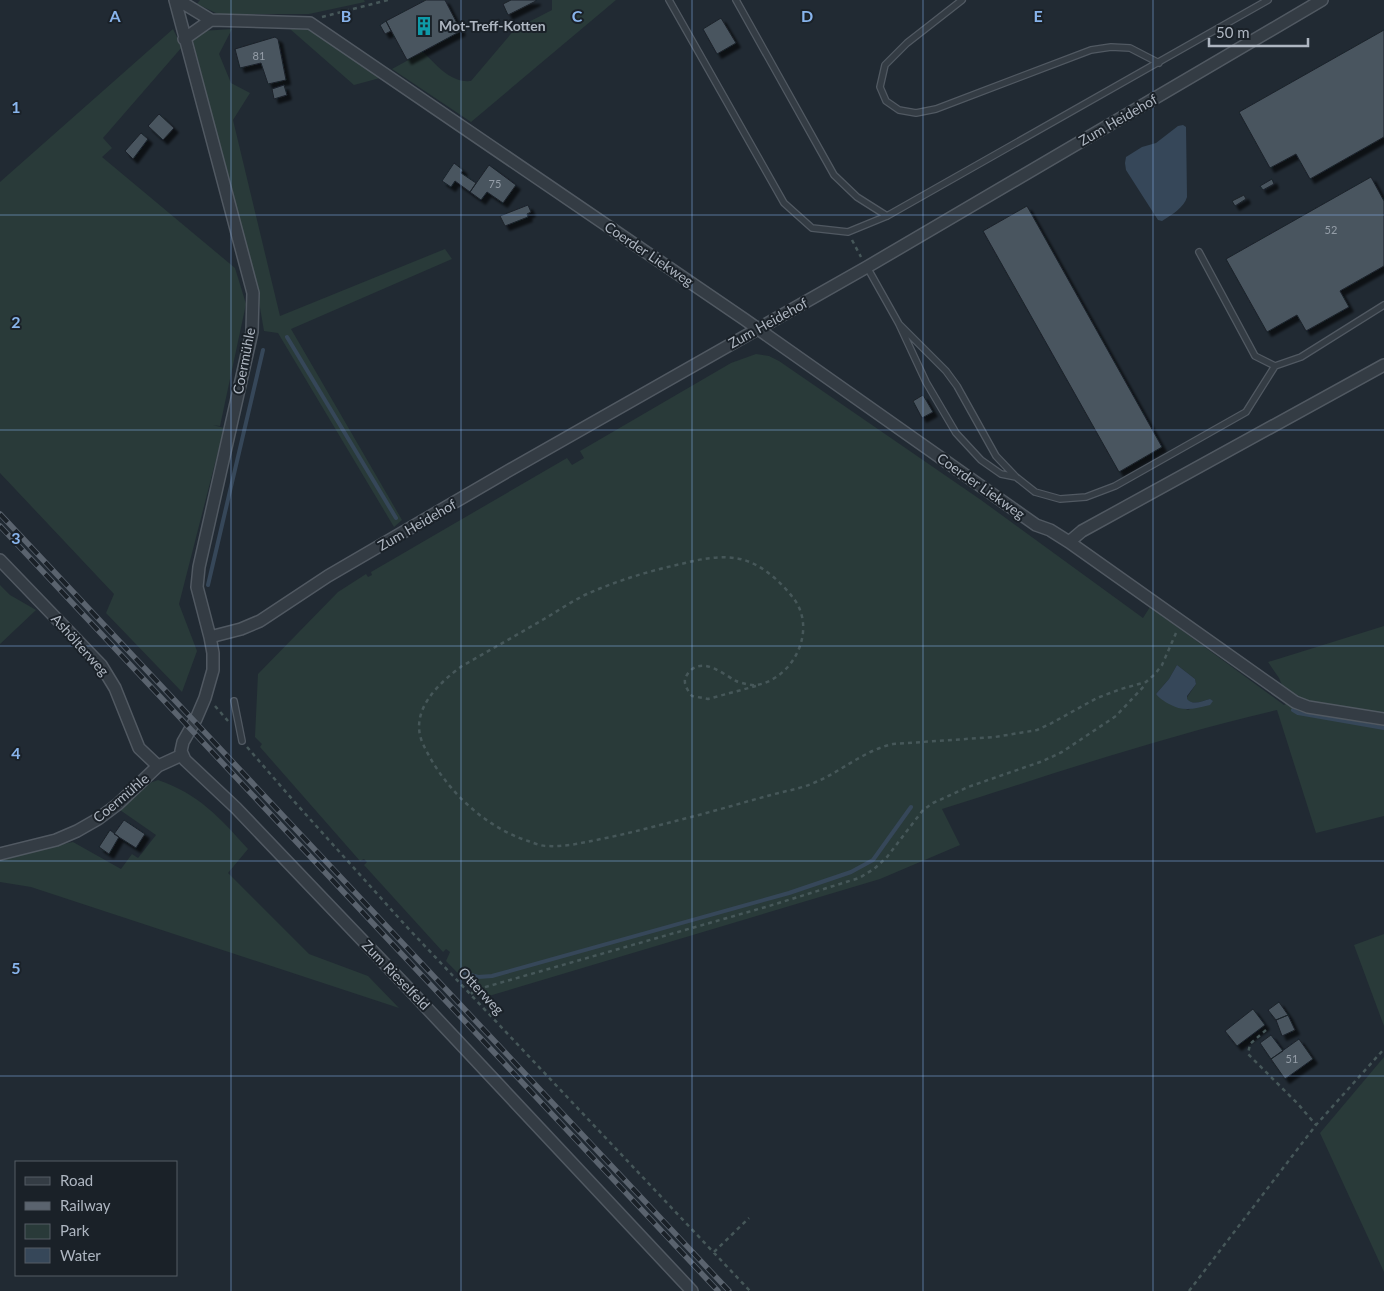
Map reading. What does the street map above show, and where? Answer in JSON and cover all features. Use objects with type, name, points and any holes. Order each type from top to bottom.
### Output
[{"type":"street","points":[[177,0],[211,20],[184,39]]},
{"type":"street","name":"Coermühle","points":[[177,0],[184,39],[253,294],[252,332],[199,567],[197,587],[210,636]]},
{"type":"street","name":"Zum Heidehof","points":[[210,636],[241,629],[260,620],[328,576],[866,267],[1322,0]]},
{"type":"street","name":"Coerder Liekweg","points":[[211,20],[299,21],[310,23],[757,329],[1036,525],[1050,530],[1068,542],[1295,702],[1308,707],[1384,719]]},
{"type":"street","points":[[1068,542],[1082,531],[1384,365]]},
{"type":"street","name":"Ashölterweg","points":[[0,560],[101,665],[115,688],[139,748],[158,766]]},
{"type":"street","points":[[182,755],[181,747],[185,736],[205,698],[213,670],[210,636]]},
{"type":"street","name":"Coermühle","points":[[0,854],[56,840],[77,831],[98,819],[118,804],[158,766],[182,755]]},
{"type":"street","name":"Zum Rieselfeld","points":[[182,755],[190,765],[236,808],[402,981],[692,1291]]},
{"type":"lane","points":[[669,0],[784,203],[812,228],[848,232],[887,216],[1268,0]]},
{"type":"lane","points":[[736,0],[834,175],[857,197],[887,216]]},
{"type":"lane","points":[[962,0],[907,43],[885,65],[880,87],[886,102],[899,110],[916,112],[936,109],[1091,50],[1111,47],[1130,48],[1159,63]]},
{"type":"lane","points":[[1199,252],[1255,356],[1275,366]]},
{"type":"lane","points":[[866,267],[899,324],[926,382],[956,433],[982,460],[1000,474],[1016,477]]},
{"type":"lane","points":[[899,324],[946,371],[957,386],[996,456],[1016,477],[1035,492],[1060,499],[1086,496],[1115,486],[1246,412],[1275,366],[1301,357],[1384,305]]},
{"type":"lane","points":[[234,701],[242,741]]},
{"type":"path","points":[[299,21],[388,0]]},
{"type":"path","points":[[848,232],[866,267]]},
{"type":"path","points":[[756,686],[738,682],[711,667],[698,665],[689,671],[685,679],[687,690],[692,696],[708,699],[756,686],[772,679],[786,670],[796,658],[804,631],[802,615],[796,601],[784,586],[766,572],[745,560],[727,557],[702,559],[669,567],[586,595],[462,666],[444,680],[431,694],[423,708],[420,723],[421,740],[432,763],[449,786],[499,829],[518,838],[544,846],[570,846],[637,831],[811,784],[831,775],[867,753],[886,746],[995,737],[1037,730],[1097,698],[1146,682]]},
{"type":"path","points":[[471,994],[475,990],[769,906],[858,878],[874,869],[887,857],[923,810],[933,803],[968,787],[1043,761],[1062,752],[1116,716],[1162,665],[1182,621]]},
{"type":"path","name":"Otterweg","points":[[205,698],[228,720],[242,741],[298,806],[471,994],[750,1291]]},
{"type":"path","points":[[1266,1030],[1250,1044],[1248,1054],[1298,1104],[1316,1125]]},
{"type":"path","points":[[1189,1291],[1316,1125],[1384,1049]]},
{"type":"path","points":[[714,1252],[749,1218]]},
{"type":"green space","points":[[200,0],[364,0],[365,2],[309,14],[218,14],[197,4]]},
{"type":"green space","points":[[552,0],[616,0],[471,122],[392,69],[423,52],[450,76],[463,81],[471,81],[515,29],[552,10]]},
{"type":"green space","points":[[308,26],[380,78],[354,85],[290,29]]},
{"type":"green space","points":[[173,29],[182,47],[103,138],[112,148],[102,157],[235,268],[246,304],[220,426],[213,425],[224,428],[179,604],[197,651],[182,692],[106,613],[114,594],[0,473],[0,182]]},
{"type":"green space","points":[[232,29],[219,54],[231,83],[250,93],[233,120],[280,316],[445,249],[452,259],[291,329],[402,520],[394,527],[278,333],[264,331],[257,290],[192,37],[201,31]]},
{"type":"green space","points":[[756,354],[769,356],[779,361],[981,500],[1143,618],[1150,607],[1284,705],[1289,702],[1279,678],[1268,662],[1384,626],[1384,816],[1316,833],[1277,710],[1151,744],[942,809],[960,845],[880,879],[482,998],[446,961],[450,952],[446,949],[443,952],[364,865],[367,862],[364,859],[360,861],[260,747],[262,744],[255,737],[258,674],[338,592],[366,574],[368,577],[372,575],[371,572],[567,458],[572,465],[584,458],[580,451],[731,363]],"holes":[[[1177,665],[1195,679],[1196,684],[1186,699],[1195,703],[1210,699],[1188,710],[1156,694],[1169,679]]]},
{"type":"green space","points":[[0,585],[10,595],[36,610],[0,644]]},
{"type":"green space","points":[[158,780],[185,792],[208,808],[248,849],[228,873],[309,954],[368,976],[399,1008],[31,887],[0,882],[0,857],[73,842],[121,869],[132,854],[138,858],[156,835],[120,810],[144,785]]},
{"type":"green space","points":[[1384,934],[1384,1026],[1354,945]]},
{"type":"green space","points":[[1384,1057],[1384,1272],[1320,1133]]},
{"type":"water","points":[[1183,125],[1186,127],[1187,197],[1180,208],[1162,221],[1158,220],[1126,170],[1126,157],[1142,147],[1156,143],[1178,126]]},
{"type":"water","points":[[1177,665],[1195,679],[1196,684],[1187,696],[1187,699],[1195,703],[1210,699],[1213,701],[1210,705],[1194,709],[1174,707],[1156,694],[1169,679]]},
{"type":"building","name":"Mot-Treff-Kotten","points":[[426,0],[445,0],[461,31],[407,60],[386,21]]},
{"type":"building","points":[[511,0],[536,1],[508,15],[503,4]]},
{"type":"building","points":[[721,18],[736,43],[717,54],[703,29]]},
{"type":"building","points":[[386,21],[391,31],[385,34],[380,25]]},
{"type":"building","points":[[1384,30],[1384,137],[1310,179],[1296,154],[1270,168],[1239,112]]},
{"type":"building","points":[[275,37],[278,39],[286,80],[268,84],[261,63],[240,68],[235,49]]},
{"type":"building","points":[[284,85],[287,95],[274,99],[272,89]]},
{"type":"building","points":[[159,114],[174,128],[163,140],[148,126]]},
{"type":"building","points":[[141,133],[148,139],[133,159],[125,151]]},
{"type":"building","points":[[454,163],[463,170],[461,173],[476,183],[470,192],[455,181],[451,187],[442,181]]},
{"type":"building","points":[[489,165],[516,185],[503,203],[487,192],[481,200],[470,192]]},
{"type":"building","points":[[1371,177],[1384,201],[1384,266],[1340,291],[1349,307],[1306,331],[1297,315],[1267,332],[1226,259]]},
{"type":"building","points":[[1272,179],[1274,184],[1263,190],[1260,186]]},
{"type":"building","points":[[1244,195],[1246,199],[1235,206],[1232,201]]},
{"type":"building","points":[[528,205],[531,212],[527,214],[528,217],[505,226],[500,216]]},
{"type":"building","points":[[1027,206],[1162,447],[1119,472],[983,231]]},
{"type":"building","points":[[923,395],[933,412],[922,418],[913,401]]},
{"type":"building","points":[[124,820],[145,834],[136,848],[114,834]]},
{"type":"building","points":[[110,830],[119,837],[109,854],[99,847]]},
{"type":"building","points":[[1279,1002],[1288,1015],[1276,1020],[1268,1010]]},
{"type":"building","points":[[1253,1009],[1265,1025],[1237,1046],[1225,1031]]},
{"type":"building","points":[[1288,1015],[1295,1030],[1282,1036],[1276,1020]]},
{"type":"building","points":[[1271,1035],[1283,1051],[1271,1059],[1260,1043]]},
{"type":"building","points":[[1299,1039],[1313,1059],[1285,1079],[1271,1059]]},
{"type":"waterway","points":[[287,337],[396,518]]},
{"type":"waterway","points":[[208,585],[263,350]]},
{"type":"waterway","points":[[1293,710],[1298,713],[1384,728]]},
{"type":"waterway","points":[[461,972],[478,977],[492,976],[789,893],[851,872],[873,860],[911,807]]},
{"type":"railway","points":[[0,514],[729,1291]]},
{"type":"railway","points":[[0,526],[718,1291]]},
{"type":"place","name":"Mot-Treff-Kotten","points":[[424,26]]}]
